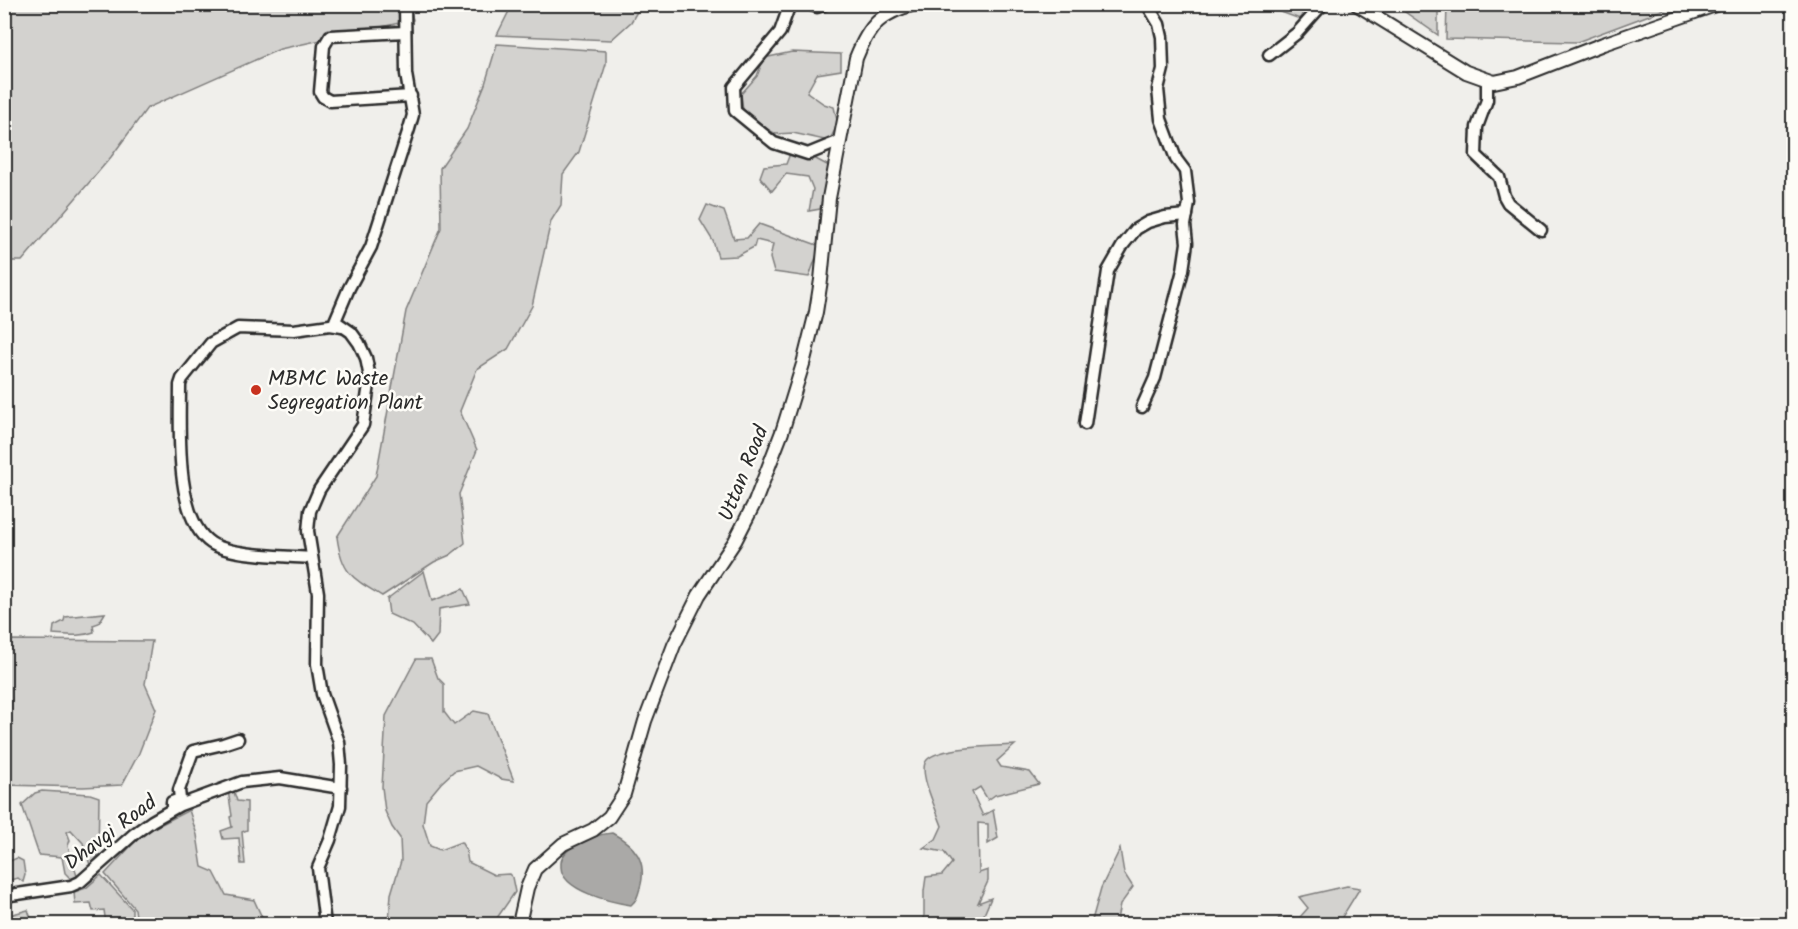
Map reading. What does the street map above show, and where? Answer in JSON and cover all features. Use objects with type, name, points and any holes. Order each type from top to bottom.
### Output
[{"type":"main road","name":"Uttan Road","points":[[519,924],[527,888],[535,869],[563,844],[593,830],[609,817],[624,794],[645,721],[674,645],[699,595],[735,541],[755,502],[782,432],[803,364],[821,280],[828,198],[856,58],[861,44],[881,17],[896,6],[941,4]]},
{"type":"main road","points":[[1356,4],[1466,72],[1494,82],[1518,77],[1603,44],[1718,4]]},
{"type":"street","points":[[345,329],[335,321],[349,288],[371,247],[410,129],[412,115],[406,74],[405,4]]},
{"type":"street","points":[[790,4],[780,32],[734,87],[735,111],[774,142],[808,154],[840,141]]},
{"type":"street","points":[[808,4],[817,7],[825,4]]},
{"type":"street","points":[[1142,407],[1155,378],[1183,270],[1187,243],[1185,225],[1189,203],[1185,171],[1176,159],[1161,119],[1158,89],[1163,69],[1162,37],[1159,24],[1147,4]]},
{"type":"street","points":[[1269,55],[1297,33],[1323,4]]},
{"type":"street","points":[[405,32],[330,36],[324,46],[320,92],[330,101],[411,96]]},
{"type":"street","points":[[1487,80],[1486,100],[1477,126],[1476,155],[1499,177],[1508,203],[1541,230]]},
{"type":"street","points":[[1085,424],[1108,271],[1123,245],[1136,229],[1148,222],[1165,217],[1187,215]]},
{"type":"street","points":[[311,558],[227,550],[210,542],[199,529],[191,511],[182,481],[180,385],[182,379],[211,343],[238,328],[294,330],[330,325],[345,329],[351,332],[366,358],[370,378],[363,425],[319,490],[310,511],[308,531],[318,593],[317,664],[322,694],[339,742],[341,788],[340,806],[330,840],[318,868],[325,924]]},
{"type":"street","points":[[172,809],[172,802],[180,799],[179,790],[193,751],[238,739]]},
{"type":"street","name":"Dhavgi Road","points":[[4,896],[71,886],[80,882],[134,834],[172,809],[242,782],[280,778],[341,788]]},
{"type":"shaded area","points":[[409,4],[413,20],[280,49],[147,108],[111,157],[22,261],[5,261],[4,5]]},
{"type":"shaded area","points":[[512,4],[641,5],[631,22],[611,40],[497,35]]},
{"type":"shaded area","points":[[1447,4],[1676,5],[1577,42],[1446,39]]},
{"type":"shaded area","points":[[1262,5],[1306,5],[1300,19]]},
{"type":"shaded area","points":[[1395,5],[1438,5],[1438,35]]},
{"type":"shaded area","points":[[497,44],[606,51],[606,64],[579,152],[563,174],[561,205],[551,221],[532,306],[508,349],[477,369],[460,411],[477,450],[459,494],[465,543],[450,555],[434,562],[382,596],[350,574],[342,559],[337,537],[376,476],[406,311],[441,228],[440,168],[467,129],[485,84]]},
{"type":"shaded area","points":[[792,52],[841,54],[841,70],[817,74],[807,92],[824,104],[834,107],[838,124],[829,141],[793,133],[776,134],[758,124],[743,110],[741,94],[757,76],[764,58]]},
{"type":"shaded area","points":[[791,151],[814,158],[829,166],[820,209],[809,211],[813,189],[808,177],[786,174],[772,191],[760,177],[764,166],[786,164]]},
{"type":"shaded area","points":[[707,205],[724,211],[734,239],[747,238],[759,224],[820,246],[809,277],[774,272],[770,258],[773,244],[756,240],[754,247],[737,256],[718,257],[713,241],[700,220]]},
{"type":"shaded area","points":[[424,571],[432,601],[463,589],[470,604],[439,609],[438,635],[431,644],[413,625],[389,614],[387,599]]},
{"type":"shaded area","points":[[105,613],[99,623],[93,625],[94,632],[79,635],[53,634],[54,626],[64,621],[65,617]]},
{"type":"shaded area","points":[[5,640],[152,641],[145,684],[156,709],[139,753],[122,785],[83,787],[5,785]]},
{"type":"shaded area","points":[[416,659],[431,659],[438,678],[444,684],[444,712],[454,725],[474,711],[488,714],[514,781],[501,779],[476,766],[454,771],[426,801],[423,824],[430,846],[440,850],[461,842],[466,850],[468,862],[494,875],[509,874],[512,877],[515,892],[497,918],[489,924],[391,924],[389,921],[391,894],[401,861],[400,838],[385,811],[382,787],[386,716]]},
{"type":"shaded area","points":[[1015,745],[997,761],[1001,767],[1030,772],[1039,784],[995,795],[988,800],[980,787],[972,792],[983,816],[993,810],[998,838],[988,844],[988,824],[978,823],[979,873],[988,870],[988,881],[978,903],[991,898],[980,924],[924,924],[926,877],[942,875],[952,863],[944,852],[923,848],[936,839],[942,826],[927,785],[925,763],[930,757],[952,750]]},
{"type":"shaded area","points":[[233,789],[237,801],[247,802],[247,830],[242,832],[245,864],[241,864],[239,838],[223,839],[221,831],[232,827],[228,790]]},
{"type":"shaded area","points":[[42,791],[90,794],[99,797],[98,856],[91,868],[83,843],[71,830],[67,832],[70,840],[68,846],[77,876],[71,879],[65,873],[62,857],[39,855],[22,805],[35,793]]},
{"type":"shaded area","points":[[189,810],[197,835],[202,867],[214,872],[226,895],[254,900],[265,924],[137,924],[135,909],[105,874],[142,834]]},
{"type":"shaded area","points":[[612,833],[633,849],[641,862],[640,888],[631,905],[589,894],[578,889],[563,875],[561,863],[567,851],[593,837]]},
{"type":"shaded area","points":[[1120,849],[1124,873],[1133,887],[1120,905],[1116,924],[1091,924],[1101,888]]},
{"type":"shaded area","points":[[17,858],[23,861],[25,875],[23,882],[18,878],[5,881],[5,863]]},
{"type":"shaded area","points":[[101,875],[132,909],[132,924],[106,924],[104,910],[93,911],[91,903],[75,904],[74,892],[86,888]]},
{"type":"shaded area","points":[[1347,886],[1360,888],[1342,917],[1345,924],[1326,922],[1322,924],[1276,924],[1279,918],[1300,917],[1308,908],[1299,897]]},
{"type":"shaded area","points":[[28,910],[33,924],[9,924],[8,918],[13,914]]},
{"type":"place","name":"MBMC Waste Segregation Plant","points":[[256,390]]}]
